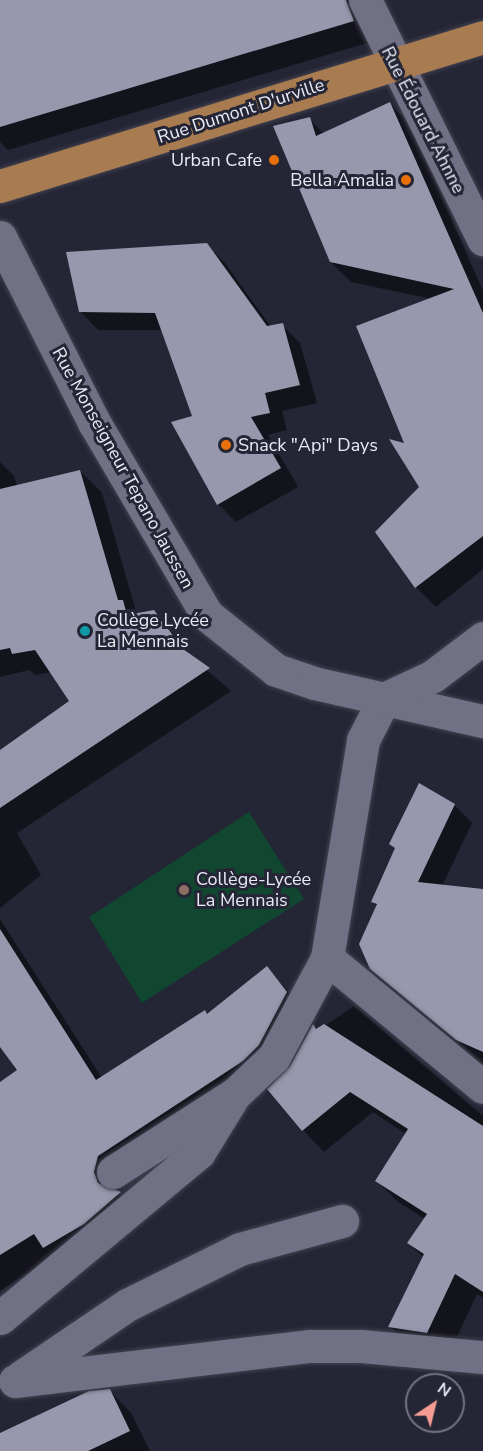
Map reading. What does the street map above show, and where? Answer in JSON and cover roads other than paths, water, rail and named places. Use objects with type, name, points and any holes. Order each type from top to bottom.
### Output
[{"type":"main road","name":"Rue Dumont D'urville","points":[[0,186],[336,80],[394,66],[483,37]]},
{"type":"street","name":"Rue Édouard Ahnne","points":[[365,0],[394,66],[412,91],[483,239]]},
{"type":"street","name":"Rue Monseigneur Tepano Jaussen","points":[[0,237],[95,424],[207,615],[276,670],[384,699],[483,721]]},
{"type":"street","points":[[113,1172],[236,1094],[274,1057],[327,958],[363,740],[384,699],[433,676],[483,638]]},
{"type":"street","points":[[327,958],[483,1087]]},
{"type":"street","points":[[0,1318],[199,1152],[236,1094]]},
{"type":"street","points":[[7,1386],[126,1305],[240,1249],[342,1221]]},
{"type":"street","points":[[7,1386],[310,1346],[361,1346],[483,1357]]},
{"type":"place","name":"Urban Cafe","points":[[274,160]]},
{"type":"place","name":"Bella Amalia","points":[[406,180]]},
{"type":"place","name":"Snack \"Api\" Days","points":[[226,445]]},
{"type":"place","name":"Collège Lycée La Mennais","points":[[85,631]]},
{"type":"place","name":"Collège-Lycée La Mennais","points":[[184,890]]}]
